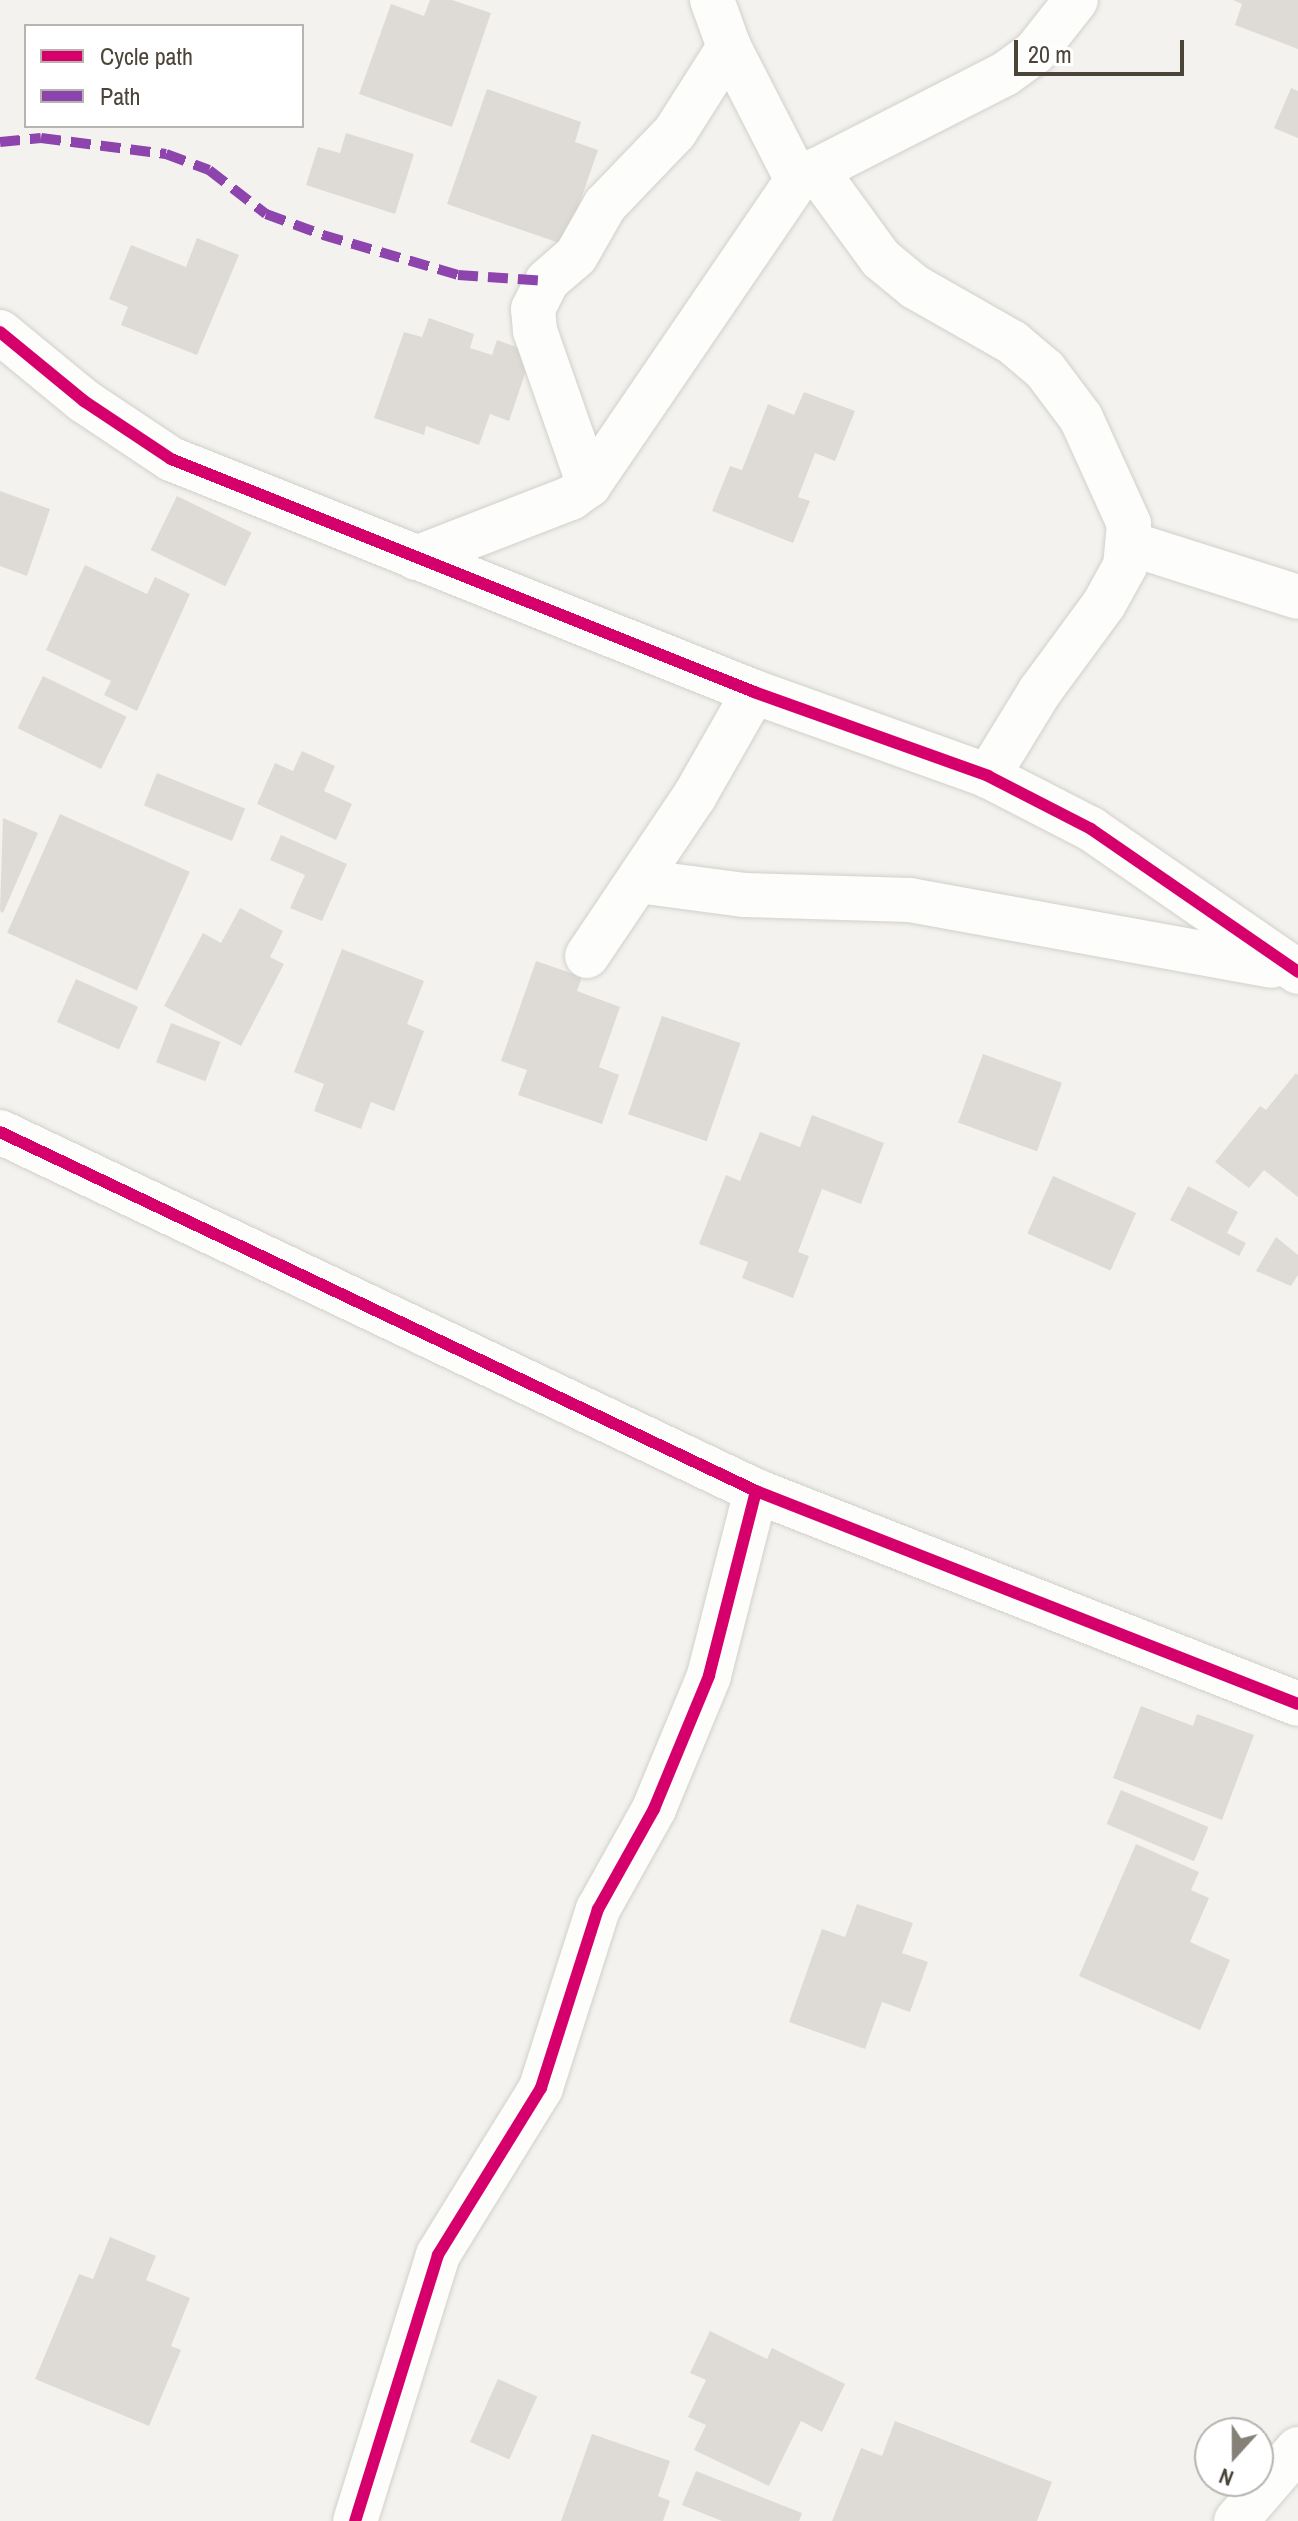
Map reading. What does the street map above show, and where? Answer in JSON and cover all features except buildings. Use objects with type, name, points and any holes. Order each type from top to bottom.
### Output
[{"type":"street","points":[[712,0],[729,47],[806,175],[881,259],[915,287],[1012,342],[1045,370],[1081,418],[1113,479],[1129,524],[1125,566],[1104,604],[1040,691],[988,776]]},
{"type":"street","points":[[416,558],[571,498],[589,485],[806,175],[1005,74],[1035,52],[1076,0]]},
{"type":"street","points":[[589,485],[535,331],[533,309],[547,281],[576,256],[605,205],[675,132],[729,47]]},
{"type":"street","points":[[0,332],[84,401],[171,459],[754,692],[988,776],[1091,829],[1296,971]]},
{"type":"street","points":[[1128,543],[1298,597]]},
{"type":"street","points":[[587,956],[694,797],[754,692]]},
{"type":"street","points":[[638,881],[745,895],[910,900],[1296,971]]},
{"type":"street","points":[[0,1132],[756,1491],[1298,1704]]},
{"type":"street","points":[[355,2521],[438,2255],[541,2088],[598,1909],[654,1809],[709,1676],[756,1491]]},
{"type":"street","points":[[1236,2521],[1298,2449]]},
{"type":"marked path","points":[[0,142],[41,138],[166,154],[209,170],[266,214],[323,235],[458,275],[547,281]]},
{"type":"cycle path","points":[[0,332],[84,401],[171,459],[754,692],[988,776],[1091,829],[1298,972]]},
{"type":"cycle path","points":[[0,1132],[756,1491],[709,1676],[654,1809],[598,1909],[541,2088],[438,2255],[355,2521]]},
{"type":"cycle path","points":[[756,1491],[1298,1704]]}]
